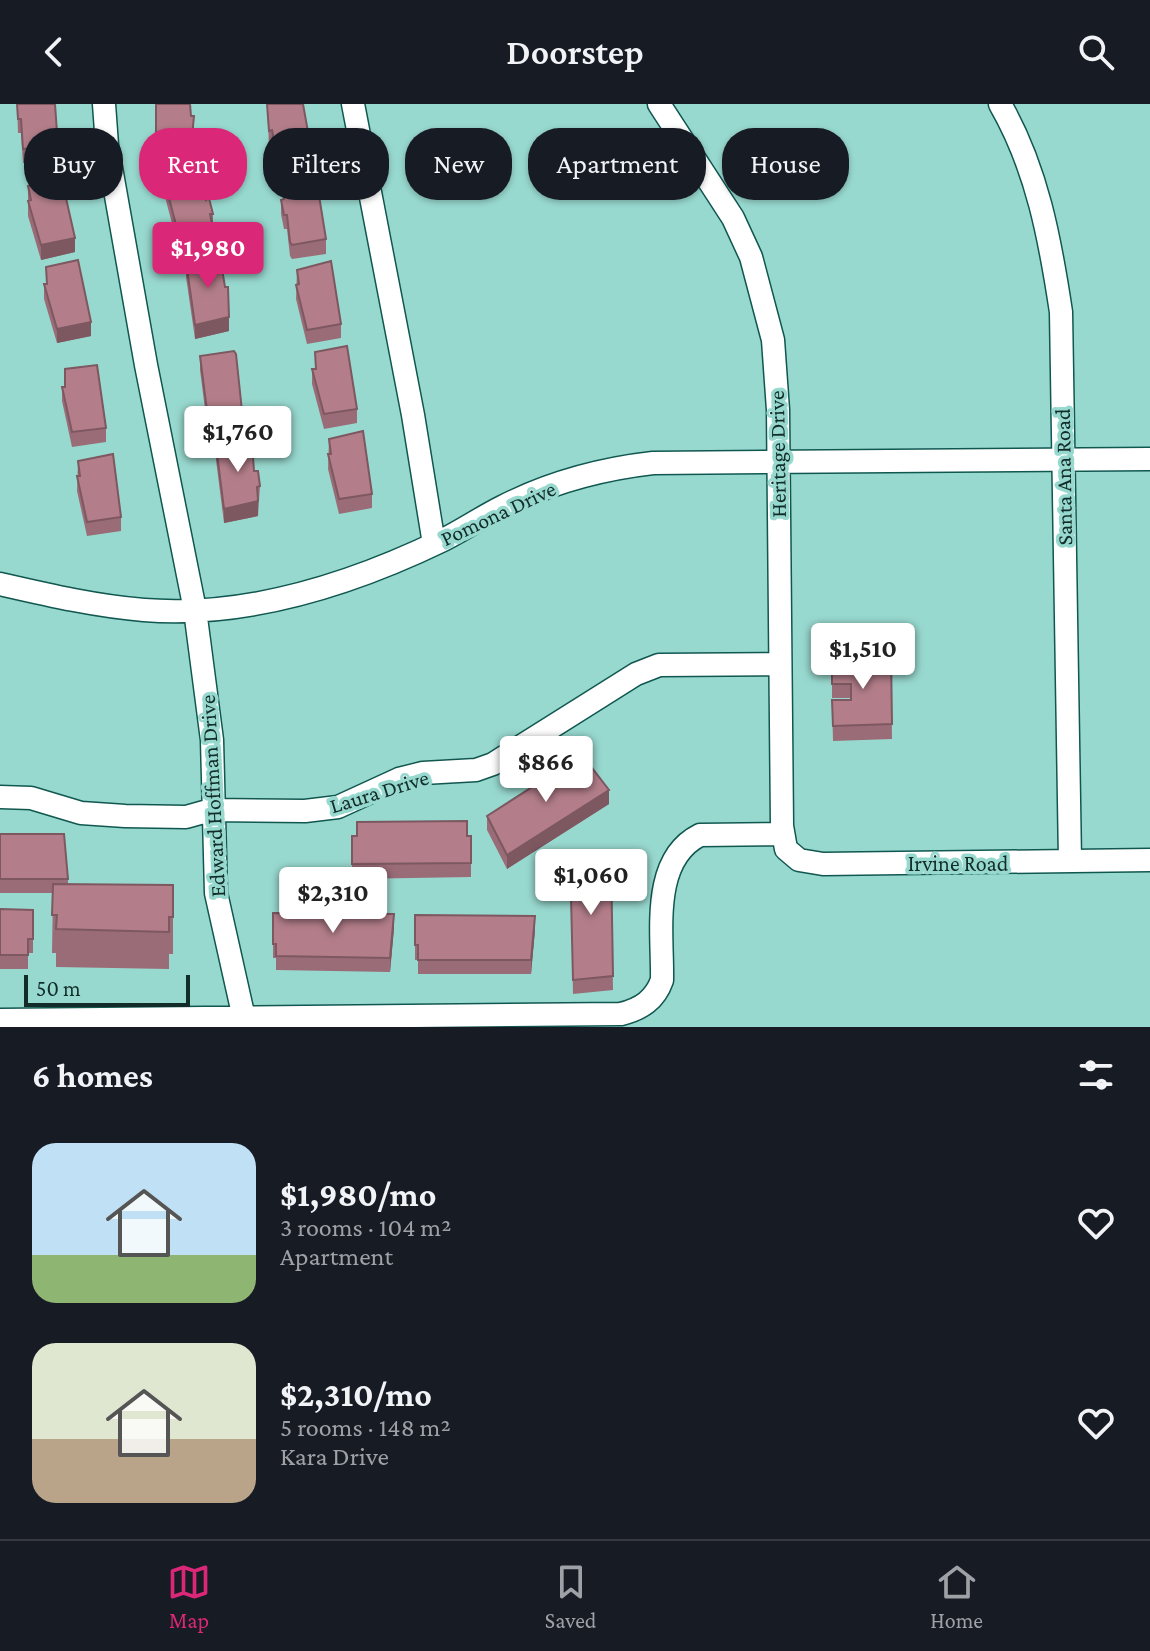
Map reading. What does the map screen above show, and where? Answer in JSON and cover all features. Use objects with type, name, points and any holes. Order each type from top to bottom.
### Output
[{"type":"street","name":"Edward Hoffman Drive","points":[[104,104],[107,145],[146,365],[195,610],[211,727],[211,810],[216,893],[245,1022]]},
{"type":"street","points":[[353,104],[413,415],[434,544]]},
{"type":"street","name":"Heritage Drive","points":[[659,104],[733,218],[751,257],[773,340],[778,461],[783,834]]},
{"type":"street","name":"Santa Ana Road","points":[[1000,104],[1025,155],[1052,248],[1061,312],[1070,861]]},
{"type":"street","name":"Pomona Drive","points":[[0,584],[91,604],[151,610],[195,610],[290,596],[335,584],[434,544],[510,503],[579,477],[653,463],[1150,459]]},
{"type":"street","name":"Laura Drive","points":[[0,797],[31,798],[81,813],[186,817],[211,810],[305,811],[338,807],[399,779],[423,773],[476,770],[493,764],[577,714],[636,674],[659,665],[780,664]]},
{"type":"street","points":[[0,1020],[245,1022],[621,1014],[647,1003],[662,980],[665,879],[687,841],[700,835],[783,834]]},
{"type":"street","name":"Irvine Road","points":[[783,834],[786,849],[793,857],[808,862],[1150,860]]},
{"type":"building","points":[[17,104],[55,104],[57,128],[24,128],[24,149],[21,119],[18,119]]},
{"type":"building","points":[[156,104],[190,104],[191,116],[194,116],[193,128],[156,128]]},
{"type":"building","points":[[267,104],[303,104],[307,128],[269,128]]},
{"type":"building","points":[[66,200],[75,238],[41,245],[28,201]]},
{"type":"building","points":[[170,200],[210,200],[213,228],[180,240]]},
{"type":"building","points":[[281,200],[320,200],[326,239],[292,245],[287,215],[284,215]]},
{"type":"building","points":[[220,257],[225,287],[228,287],[229,317],[195,325],[186,262]]},
{"type":"building","points":[[78,260],[91,322],[57,329],[44,284],[47,284],[46,267]]},
{"type":"building","points":[[331,261],[341,324],[307,330],[296,285],[299,284],[297,270]]},
{"type":"building","points":[[347,346],[357,409],[324,414],[312,369],[316,369],[315,352]]},
{"type":"building","points":[[234,351],[242,411],[208,418],[200,356]]},
{"type":"building","points":[[97,365],[106,428],[72,432],[62,387],[65,387],[65,369]]},
{"type":"building","points":[[363,431],[372,494],[339,499],[328,454],[331,454],[329,439]]},
{"type":"building","points":[[250,441],[254,471],[258,471],[260,486],[257,487],[258,501],[224,509],[216,446]]},
{"type":"building","points":[[113,454],[121,517],[87,522],[77,476],[80,476],[78,461]]},
{"type":"building","points":[[891,656],[892,724],[833,726],[832,700],[851,700],[851,684],[832,684],[832,657]]},
{"type":"building","points":[[582,755],[609,790],[507,855],[487,816]]},
{"type":"building","points":[[467,821],[467,836],[471,836],[471,863],[352,864],[352,836],[357,836],[357,822]]},
{"type":"building","points":[[0,834],[64,834],[68,879],[0,879]]},
{"type":"building","points":[[596,854],[596,860],[611,859],[613,976],[573,980],[570,855]]},
{"type":"building","points":[[53,884],[173,885],[173,917],[169,917],[169,932],[56,929],[57,915],[52,915]]},
{"type":"building","points":[[0,909],[33,910],[33,939],[28,939],[28,955],[0,955]]},
{"type":"building","points":[[273,913],[394,914],[390,958],[276,956]]},
{"type":"building","points":[[415,915],[535,916],[531,960],[418,960]]}]
